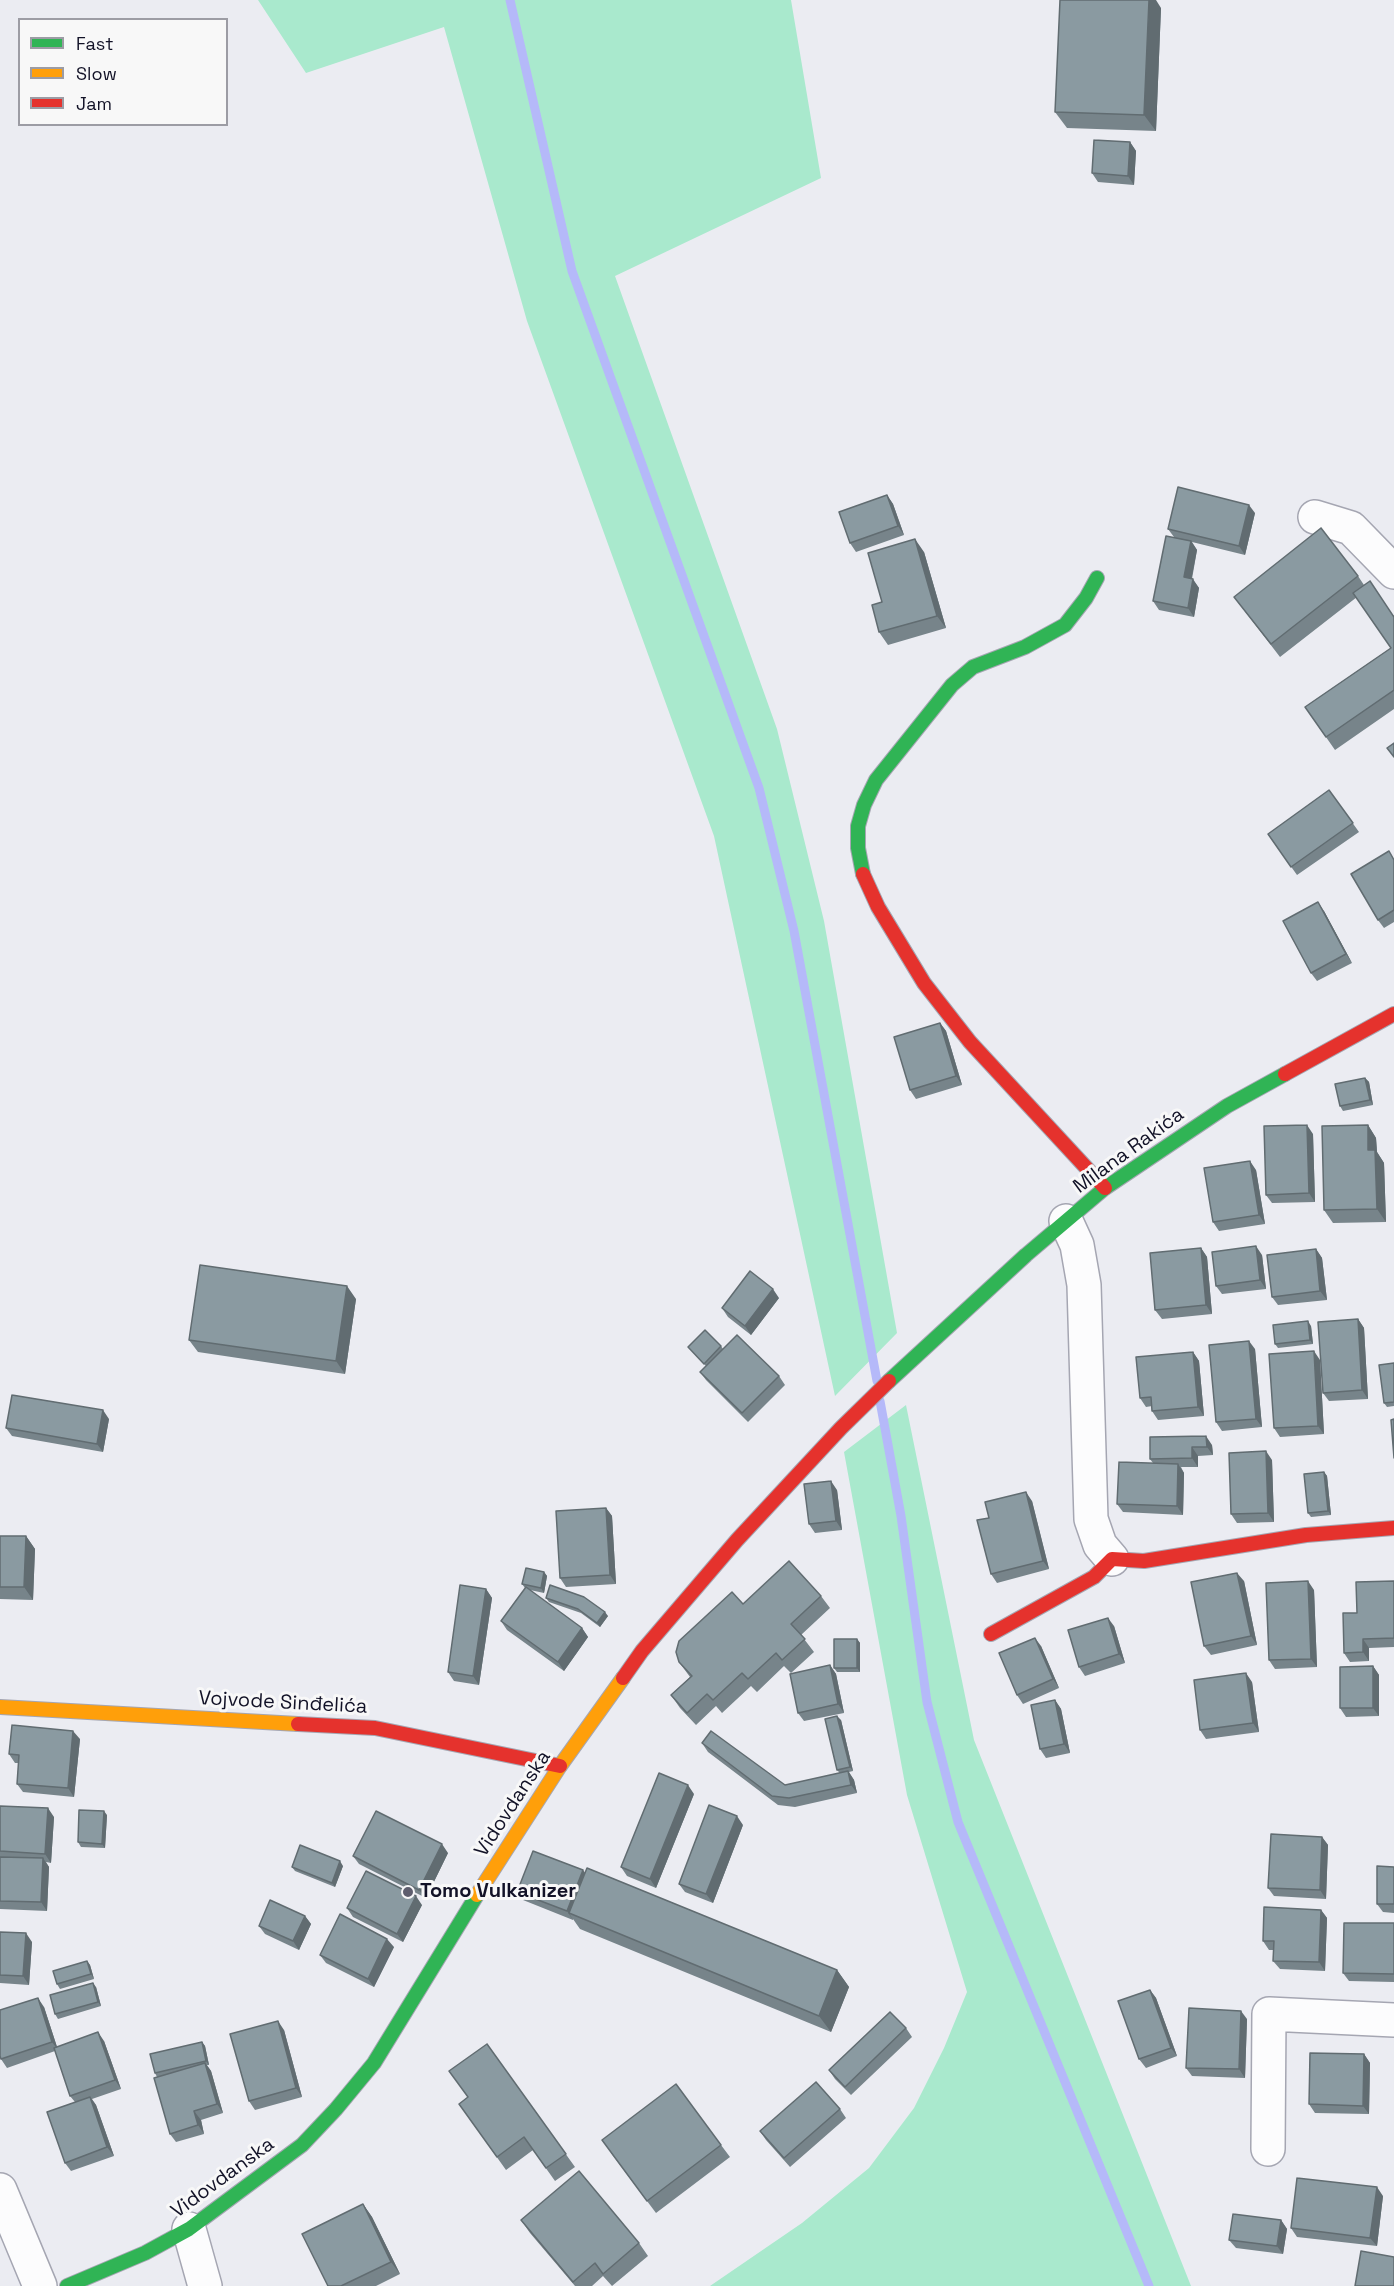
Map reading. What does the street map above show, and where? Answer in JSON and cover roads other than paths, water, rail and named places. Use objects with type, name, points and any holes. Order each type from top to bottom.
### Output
[{"type":"main road","points":[[1097,578],[1086,598],[1065,625],[1025,647],[973,667],[952,685],[876,780],[864,805],[858,826],[858,848],[864,877],[878,907],[924,983],[970,1042],[1105,1188]]},
{"type":"main road","name":"Milana Rakića","points":[[841,1428],[913,1357],[1026,1255],[1105,1188],[1227,1106],[1394,1014]]},
{"type":"main road","name":"Vidovdanska","points":[[67,2286],[145,2253],[189,2229],[302,2145],[374,2063],[511,1840],[560,1766],[642,1651],[676,1609],[841,1428]]},
{"type":"main road","points":[[991,1634],[1094,1577],[1112,1559],[1143,1561],[1306,1535],[1394,1528]]},
{"type":"main road","name":"Vojvode Sinđelića","points":[[0,1707],[375,1728],[560,1766]]},
{"type":"street","points":[[1315,517],[1351,528],[1394,572]]},
{"type":"street","points":[[1066,1221],[1077,1245],[1084,1285],[1091,1519],[1100,1545],[1112,1559]]},
{"type":"street","points":[[1268,2149],[1269,2014],[1394,2020]]},
{"type":"street","points":[[0,2190],[40,2286]]},
{"type":"street","points":[[189,2229],[205,2286]]},
{"type":"waterway","points":[[510,0],[572,271],[759,788],[794,931],[877,1381]]},
{"type":"waterway","points":[[880,1401],[901,1516],[927,1702],[958,1822],[1149,2286]]},
{"type":"place","name":"Tomo Vulkanizer","points":[[408,1892]]}]
